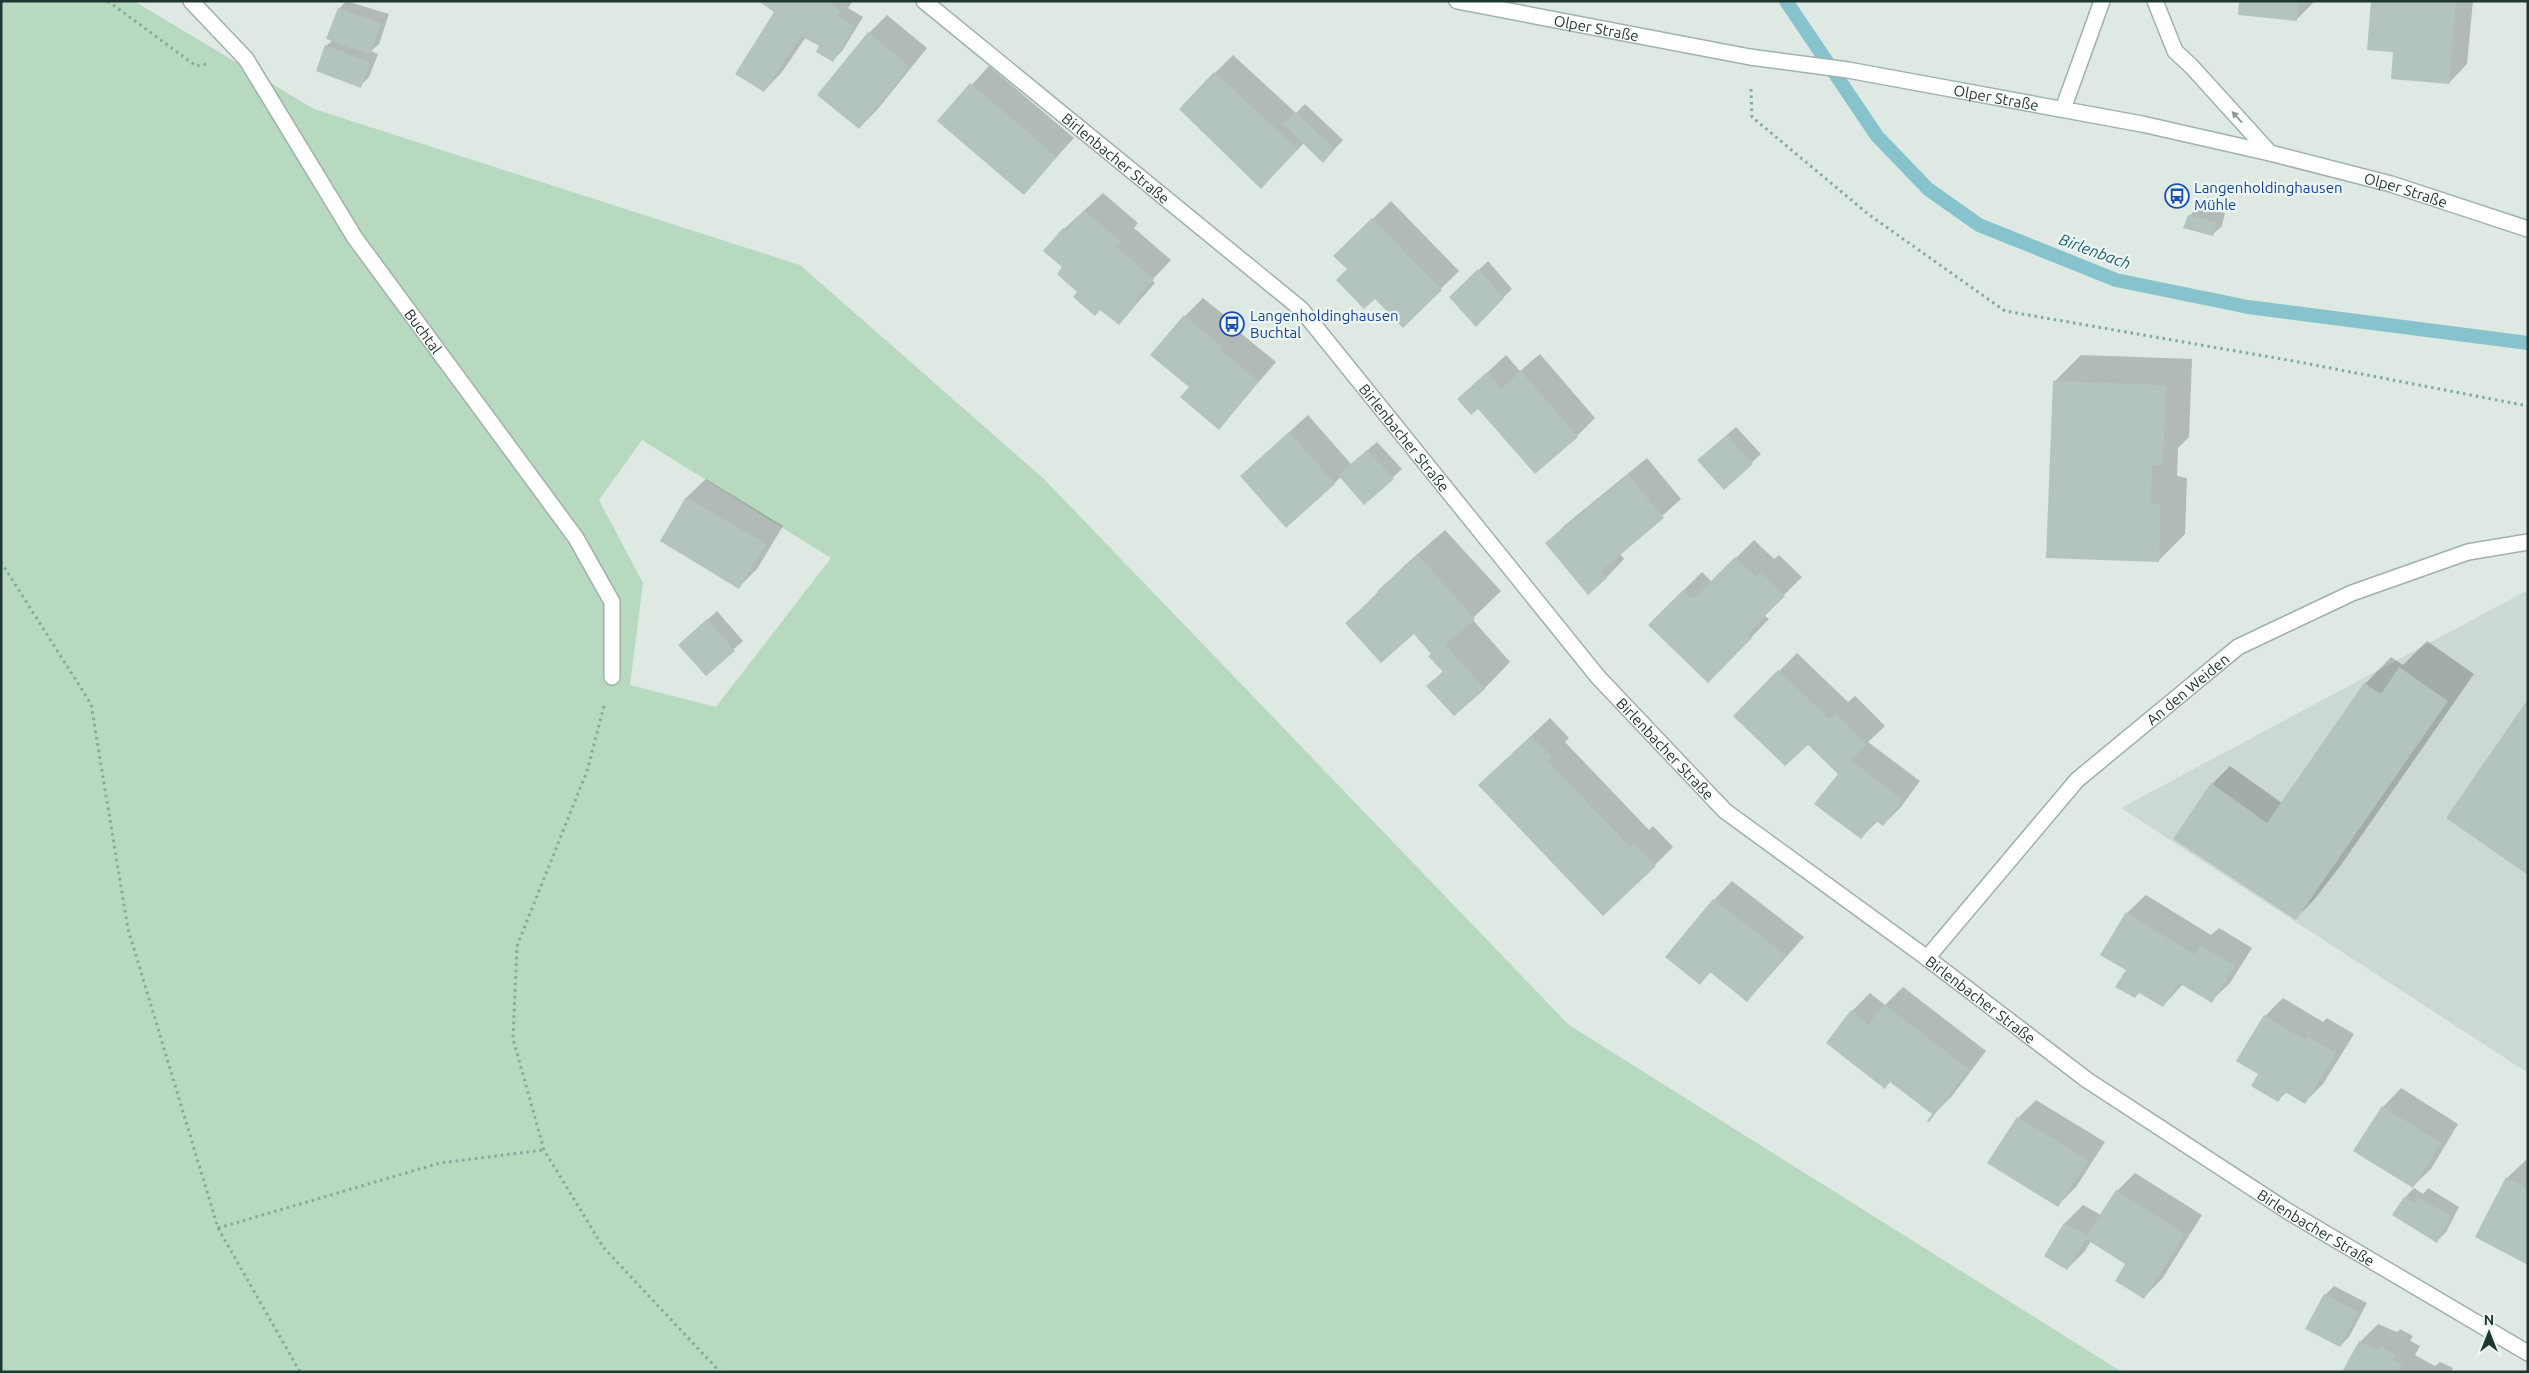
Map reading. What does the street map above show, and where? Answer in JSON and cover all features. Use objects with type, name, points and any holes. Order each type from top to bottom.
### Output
[{"type":"street","name":"Buchtal","points":[[192,1],[246,59],[354,238],[576,538],[612,602],[612,677]]},
{"type":"street","name":"Birlenbacher Straße","points":[[924,1],[1301,309],[1598,677],[1725,811],[1927,958],[2087,1080],[2289,1212],[2528,1353]]},
{"type":"street","name":"Olper Straße","points":[[1457,1],[1750,57],[1848,70],[2142,124],[2187,136],[2270,153],[2392,184],[2528,229]]},
{"type":"street","points":[[2063,109],[2102,1]]},
{"type":"street","points":[[2155,1],[2175,51],[2270,153]]},
{"type":"street","name":"An den Weiden","points":[[1927,958],[2077,780],[2238,647],[2352,593],[2468,552],[2528,542]]},
{"type":"path","points":[[108,1],[196,66],[246,59]]},
{"type":"path","points":[[1750,57],[1752,118],[1868,214],[2005,311],[2299,362],[2528,406]]},
{"type":"path","points":[[1,562],[91,704],[128,929],[218,1228],[300,1372]]},
{"type":"path","points":[[612,677],[587,771],[517,946],[513,1039],[544,1150],[603,1247],[720,1372]]},
{"type":"path","points":[[218,1228],[440,1163],[544,1150]]},
{"type":"shaded area","points":[[2528,590],[2528,1073],[2121,808]]},
{"type":"green space","points":[[1,1],[134,1],[314,109],[800,265],[1044,479],[1569,1025],[2122,1372],[1,1372]],"holes":[[[642,440],[831,558],[716,707],[630,685],[643,583],[599,500]]]},
{"type":"building","points":[[758,1],[826,1],[841,11],[838,16],[855,26],[833,62],[816,52],[819,46],[801,36],[764,92],[735,74],[774,12]]},
{"type":"building","points":[[2239,1],[2299,1],[2297,21],[2238,15]]},
{"type":"building","points":[[2371,1],[2456,1],[2449,84],[2391,79],[2393,52],[2367,50]]},
{"type":"building","points":[[338,8],[381,23],[370,54],[326,39]]},
{"type":"building","points":[[868,32],[910,67],[859,129],[817,95]]},
{"type":"building","points":[[325,45],[370,63],[361,88],[316,71]]},
{"type":"building","points":[[1214,72],[1298,149],[1261,189],[1179,109]]},
{"type":"building","points":[[970,83],[1057,157],[1024,195],[937,121]]},
{"type":"building","points":[[1295,112],[1335,149],[1323,163],[1283,124]]},
{"type":"building","points":[[1084,210],[1121,242],[1116,247],[1154,279],[1135,299],[1138,302],[1119,325],[1100,310],[1095,316],[1073,297],[1077,292],[1057,274],[1062,267],[1043,251],[1063,228],[1066,231]]},
{"type":"building","points":[[2188,215],[2217,222],[2213,236],[2183,228]]},
{"type":"building","points":[[1372,218],[1442,290],[1403,328],[1375,299],[1364,309],[1336,280],[1347,269],[1333,256]]},
{"type":"building","points":[[1478,269],[1504,298],[1476,327],[1449,297]]},
{"type":"building","points":[[1184,315],[1222,347],[1220,350],[1259,381],[1219,430],[1180,397],[1189,387],[1150,355]]},
{"type":"building","points":[[1521,371],[1578,437],[1535,474],[1478,409],[1471,415],[1457,399],[1487,372],[1501,389]]},
{"type":"building","points":[[2053,381],[2166,385],[2163,465],[2152,465],[2151,503],[2161,504],[2159,562],[2046,558]]},
{"type":"building","points":[[1289,432],[1335,484],[1286,528],[1240,476]]},
{"type":"building","points":[[1727,435],[1753,464],[1724,490],[1697,460]]},
{"type":"building","points":[[1367,450],[1394,479],[1364,505],[1338,475]]},
{"type":"building","points":[[1628,475],[1664,518],[1601,571],[1607,578],[1588,595],[1545,543]]},
{"type":"building","points":[[686,497],[766,544],[739,589],[660,541]]},
{"type":"building","points":[[1418,555],[1475,619],[1445,645],[1485,689],[1454,716],[1426,686],[1443,672],[1428,656],[1431,654],[1414,634],[1381,663],[1345,623],[1378,594],[1377,591]]},
{"type":"building","points":[[1735,557],[1755,576],[1760,572],[1785,596],[1747,634],[1752,638],[1708,683],[1648,625],[1683,590],[1693,599]]},
{"type":"building","points":[[707,619],[735,651],[706,676],[678,645]]},
{"type":"building","points":[[2399,667],[2448,701],[2296,920],[2173,839],[2211,783],[2267,823],[2364,683],[2381,694]]},
{"type":"building","points":[[1778,670],[1829,719],[1836,713],[1867,745],[1851,760],[1903,800],[1883,826],[1876,821],[1861,839],[1814,804],[1838,774],[1808,745],[1785,766],[1733,716]]},
{"type":"building","points":[[2528,699],[2528,875],[2446,818]]},
{"type":"building","points":[[1531,736],[1552,757],[1548,761],[1631,848],[1634,843],[1656,866],[1603,916],[1478,785]]},
{"type":"building","points":[[1713,899],[1786,955],[1747,1002],[1710,972],[1700,985],[1665,957]]},
{"type":"building","points":[[2126,912],[2195,955],[2200,945],[2235,966],[2212,1003],[2179,983],[2163,1007],[2139,993],[2135,998],[2115,987],[2126,970],[2100,955]]},
{"type":"building","points":[[1884,1004],[1969,1069],[1929,1122],[1927,1121],[1932,1114],[1890,1082],[1885,1089],[1826,1043],[1851,1010],[1868,1025]]},
{"type":"building","points":[[2264,1015],[2305,1040],[2308,1036],[2336,1053],[2305,1104],[2285,1092],[2278,1102],[2251,1086],[2258,1074],[2236,1061]]},
{"type":"building","points":[[2382,1106],[2441,1143],[2413,1188],[2353,1151]]},
{"type":"building","points":[[2017,1117],[2088,1160],[2058,1207],[1987,1163]]},
{"type":"building","points":[[2506,1177],[2528,1188],[2528,1265],[2475,1237]]},
{"type":"building","points":[[2116,1190],[2185,1234],[2144,1299],[2115,1281],[2125,1264],[2086,1239],[2067,1270],[2044,1256],[2064,1223],[2087,1235]]},
{"type":"building","points":[[2404,1197],[2415,1203],[2418,1197],[2451,1216],[2437,1243],[2392,1215]]},
{"type":"building","points":[[2324,1294],[2359,1312],[2340,1347],[2305,1329]]},
{"type":"building","points":[[2359,1341],[2379,1351],[2381,1346],[2396,1355],[2393,1360],[2402,1365],[2399,1372],[2342,1372]]},
{"type":"waterway","name":"Birlenbach","points":[[1786,1],[1877,136],[1928,189],[1979,225],[2116,280],[2248,307],[2528,343]]},
{"type":"place","name":"Langenholdinghausen Mühle","points":[[2177,196]]},
{"type":"place","name":"Langenholdinghausen Buchtal","points":[[1232,324]]}]
